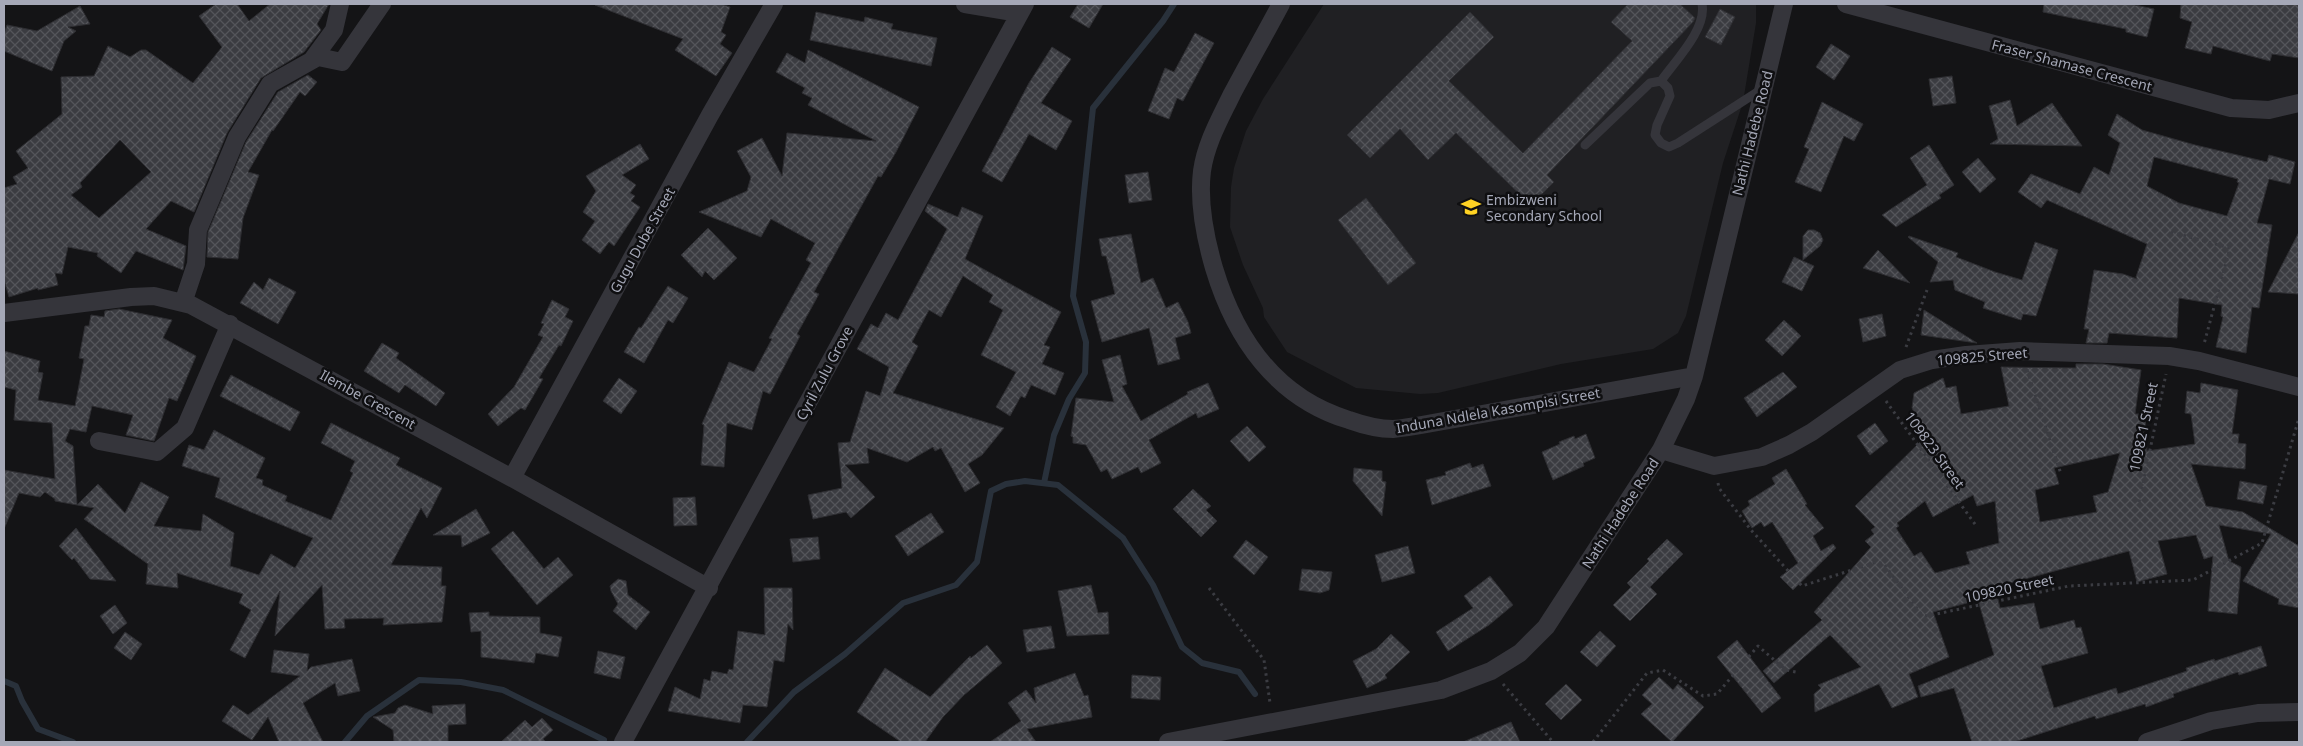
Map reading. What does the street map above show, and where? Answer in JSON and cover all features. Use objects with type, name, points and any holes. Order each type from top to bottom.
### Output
[{"type":"street","points":[[312,60],[334,30],[340,4]]},
{"type":"street","points":[[183,303],[196,264],[198,230],[237,137],[270,84],[318,57],[342,62],[382,4]]},
{"type":"street","name":"Gugu Dube Street","points":[[512,478],[710,115],[774,4]]},
{"type":"street","points":[[965,4],[1022,9]]},
{"type":"street","name":"Induna Ndlela Kasompisi Street","points":[[1281,4],[1218,121],[1208,144],[1202,172],[1202,211],[1209,249],[1222,292],[1249,347],[1273,376],[1298,396],[1332,415],[1366,426],[1392,429],[1694,376]]},
{"type":"street","name":"Nathi Hadebe Road","points":[[1168,742],[1441,690],[1491,671],[1520,653],[1546,627],[1660,450],[1686,399],[1694,376],[1784,4]]},
{"type":"street","name":"Fraser Shamase Crescent","points":[[1846,4],[2231,108],[2269,110],[2299,103]]},
{"type":"street","name":"Cyril Zulu Grove","points":[[623,742],[708,588],[883,261],[1022,9]]},
{"type":"street","name":"Ilembe Crescent","points":[[4,313],[131,297],[154,296],[191,305],[230,324],[512,478],[708,588]]},
{"type":"street","points":[[99,441],[157,452],[185,428],[230,324]]},
{"type":"street","name":"109825 Street","points":[[1660,450],[1714,466],[1762,457],[1790,445],[1812,432],[1900,370],[1932,360],[1966,355],[2020,351],[2169,356],[2199,361],[2299,387]]},
{"type":"street","points":[[2147,742],[2211,721],[2258,713],[2299,712]]},
{"type":"lane","points":[[1585,145],[1650,83],[1661,81],[1701,26],[1704,14],[1702,4]]},
{"type":"lane","points":[[1661,81],[1668,88],[1670,96],[1657,125],[1655,135],[1661,143],[1669,147],[1762,89]]},
{"type":"path","points":[[2171,232],[2230,248],[2199,361]]},
{"type":"path","points":[[1900,370],[1908,337],[1927,290]]},
{"type":"path","points":[[2020,351],[2061,474]]},
{"type":"path","name":"109821 Street","points":[[2139,502],[2169,356]]},
{"type":"path","name":"109823 Street","points":[[1876,386],[1977,527]]},
{"type":"path","name":"109820 Street","points":[[1714,466],[1719,488],[1751,530],[1802,586],[1877,562],[1884,564],[1921,614],[1927,616],[2069,586],[2194,580],[2262,542],[2299,418]]},
{"type":"path","points":[[1210,588],[1264,660],[1274,723]]},
{"type":"path","points":[[1593,742],[1647,673],[1662,670],[1703,696],[1717,694],[1758,646],[1786,670],[1796,672]]},
{"type":"path","points":[[1491,671],[1553,742]]},
{"type":"shaded area","name":"Embizweni Secondary School","points":[[1324,4],[1756,4],[1756,23],[1743,102],[1723,163],[1686,316],[1678,333],[1653,349],[1561,364],[1438,393],[1420,394],[1356,388],[1287,352],[1264,317],[1263,308],[1243,265],[1230,227],[1231,187],[1234,168],[1246,131],[1263,99]]},
{"type":"building","points":[[216,4],[237,4],[249,21],[270,4],[329,4],[317,24],[321,30],[304,52],[261,78],[227,133],[194,212],[171,201],[146,229],[186,246],[183,270],[136,251],[121,273],[97,256],[98,253],[68,247],[62,274],[55,273],[58,285],[38,290],[38,288],[9,297],[4,280],[4,188],[17,184],[13,177],[28,168],[16,151],[62,114],[61,77],[94,76],[108,46],[130,57],[141,50],[146,50],[193,83],[222,47],[199,16]],"holes":[[[120,140],[151,172],[99,218],[71,195],[82,187],[80,183]]]},
{"type":"building","points":[[595,4],[721,4],[730,7],[721,32],[726,35],[720,44],[732,53],[716,76],[675,50],[683,39]]},
{"type":"building","points":[[1078,4],[1103,4],[1089,28],[1070,17]]},
{"type":"building","points":[[1628,4],[1680,4],[1695,18],[1547,175],[1554,182],[1531,205],[1456,133],[1428,160],[1400,129],[1370,158],[1347,135],[1470,12],[1494,37],[1449,81],[1523,153],[1632,41],[1611,22]]},
{"type":"building","points":[[2044,4],[2130,4],[2154,9],[2147,37],[2126,32],[2126,29],[2043,12]]},
{"type":"building","points":[[2181,4],[2299,4],[2299,58],[2272,54],[2270,61],[2213,46],[2211,54],[2185,48],[2192,22],[2180,18]]},
{"type":"building","points":[[80,6],[90,24],[68,27],[76,31],[64,41],[52,71],[4,51],[4,34],[7,25],[37,31]]},
{"type":"building","points":[[1720,9],[1735,17],[1721,45],[1705,37]]},
{"type":"building","points":[[816,12],[864,22],[865,17],[893,24],[891,29],[937,38],[931,66],[810,40]]},
{"type":"building","points":[[1195,33],[1214,43],[1183,101],[1177,98],[1169,119],[1148,111],[1165,68],[1174,72]]},
{"type":"building","points":[[1831,44],[1850,56],[1834,80],[1816,67]]},
{"type":"building","points":[[1052,47],[1071,59],[1041,103],[1072,121],[1056,150],[1029,134],[1002,182],[982,171],[1029,83]]},
{"type":"building","points":[[808,50],[919,107],[896,152],[881,177],[878,176],[814,292],[819,294],[797,334],[800,336],[770,394],[763,391],[752,430],[727,423],[724,467],[701,465],[704,425],[702,424],[729,362],[754,372],[772,339],[769,338],[811,263],[806,260],[815,243],[771,219],[761,237],[699,212],[747,191],[751,177],[737,151],[762,138],[782,176],[787,133],[876,141],[808,105],[812,98],[802,93],[805,88],[776,72],[787,53],[805,63]]},
{"type":"building","points":[[308,75],[317,82],[305,96],[300,92],[272,130],[248,172],[259,175],[243,218],[238,259],[207,257],[208,232],[246,142],[278,92]]},
{"type":"building","points":[[1952,76],[1956,103],[1933,106],[1929,79]]},
{"type":"building","points":[[2010,100],[2017,126],[2052,103],[2082,146],[1990,144],[1998,139],[1989,106]]},
{"type":"building","points":[[1822,102],[1863,124],[1854,141],[1844,136],[1821,192],[1795,182],[1809,149],[1804,147]]},
{"type":"building","points":[[2117,114],[2142,130],[2195,145],[2267,162],[2269,155],[2295,162],[2290,184],[2269,179],[2257,223],[2272,225],[2259,308],[2252,307],[2246,353],[2216,347],[2223,317],[2221,316],[2222,305],[2179,298],[2177,338],[2109,333],[2107,343],[2086,343],[2089,329],[2084,329],[2094,270],[2123,274],[2137,279],[2136,277],[2147,244],[2047,200],[2041,208],[2018,192],[2031,174],[2080,194],[2094,167],[2109,175],[2120,143],[2108,135]],"holes":[[[2154,157],[2238,179],[2237,182],[2239,183],[2227,216],[2179,203],[2147,186]]]},
{"type":"building","points":[[640,144],[649,159],[622,175],[636,185],[630,193],[635,196],[631,201],[640,207],[614,246],[609,242],[600,254],[582,240],[595,221],[583,212],[596,191],[586,176]]},
{"type":"building","points":[[1929,145],[1954,185],[1939,195],[1941,198],[1896,227],[1882,215],[1927,185],[1910,158]]},
{"type":"building","points":[[1978,158],[1996,179],[1980,193],[1962,172]]},
{"type":"building","points":[[1148,172],[1152,200],[1129,203],[1125,175]]},
{"type":"building","points":[[1366,198],[1416,263],[1388,285],[1338,220]]},
{"type":"building","points":[[928,204],[958,217],[962,207],[983,216],[965,259],[1061,312],[1044,345],[1050,347],[1042,364],[1064,373],[1055,395],[1031,385],[1025,398],[1021,396],[1010,416],[996,407],[1016,372],[981,355],[1003,310],[989,302],[993,295],[963,276],[941,317],[929,310],[912,342],[918,346],[893,393],[1004,428],[982,455],[968,464],[980,483],[965,492],[941,448],[935,451],[933,447],[907,462],[867,448],[869,463],[845,465],[875,497],[851,518],[846,512],[813,519],[808,495],[842,488],[838,443],[850,442],[866,391],[880,396],[889,367],[857,349],[871,324],[878,328],[886,313],[898,320],[947,229],[925,211]]},
{"type":"building","points":[[708,228],[737,258],[714,280],[705,271],[702,277],[681,255]]},
{"type":"building","points":[[1808,230],[1820,233],[1823,240],[1820,246],[1803,260],[1803,236]]},
{"type":"building","points":[[2299,232],[2299,294],[2268,292]]},
{"type":"building","points":[[1131,234],[1141,283],[1153,278],[1166,308],[1178,302],[1188,322],[1191,333],[1175,338],[1180,359],[1158,365],[1149,328],[1102,342],[1091,301],[1115,294],[1106,256],[1102,256],[1099,239]]},
{"type":"building","points":[[1909,236],[1958,253],[1956,257],[2022,280],[2035,242],[2058,250],[2036,316],[2023,314],[2021,320],[1983,308],[1985,302],[1955,290],[1953,280],[1930,282],[1938,262]]},
{"type":"building","points":[[1878,250],[1910,283],[1863,268]]},
{"type":"building","points":[[1794,257],[1814,266],[1802,291],[1782,282]]},
{"type":"building","points":[[269,278],[296,292],[278,324],[240,303],[254,282],[263,290]]},
{"type":"building","points":[[668,286],[688,298],[673,323],[668,320],[644,363],[624,352]]},
{"type":"building","points":[[552,300],[569,309],[565,317],[573,321],[561,346],[559,345],[539,378],[543,379],[525,410],[521,408],[498,426],[488,414],[514,387],[543,337],[538,335],[544,324],[541,323]]},
{"type":"building","points":[[119,309],[172,320],[163,338],[196,356],[177,401],[169,398],[154,441],[126,435],[133,415],[92,406],[86,432],[70,429],[65,441],[73,446],[77,505],[55,501],[45,492],[40,497],[19,493],[4,529],[4,470],[55,479],[52,423],[14,420],[16,390],[4,387],[4,351],[40,361],[38,372],[43,373],[38,400],[75,406],[84,359],[79,358],[85,326],[89,326],[91,315],[104,317],[105,311]]},
{"type":"building","points":[[1924,310],[1977,343],[1921,335]]},
{"type":"building","points":[[1882,314],[1886,336],[1863,342],[1859,319]]},
{"type":"building","points":[[1784,320],[1801,336],[1782,356],[1765,340]]},
{"type":"building","points":[[382,343],[399,353],[396,358],[445,393],[436,406],[405,385],[399,393],[364,371]]},
{"type":"building","points":[[1120,355],[1127,384],[1122,386],[1141,421],[1188,394],[1187,392],[1208,383],[1219,409],[1198,418],[1196,413],[1149,440],[1161,463],[1141,473],[1138,467],[1112,479],[1107,469],[1101,472],[1086,445],[1073,443],[1073,437],[1071,436],[1076,398],[1114,402],[1102,360]]},
{"type":"building","points":[[2076,364],[2103,364],[2141,370],[2135,414],[2145,414],[2147,451],[2195,444],[2191,414],[2185,413],[2187,391],[2200,393],[2201,383],[2238,390],[2232,434],[2239,434],[2238,443],[2246,444],[2245,469],[2191,464],[2206,506],[2243,512],[2299,546],[2299,608],[2278,604],[2279,599],[2243,581],[2271,534],[2219,525],[2229,561],[2241,567],[2237,614],[2208,611],[2213,556],[2204,559],[2196,535],[2158,541],[2167,574],[2137,582],[2129,551],[1995,587],[2000,608],[2034,603],[2040,629],[2074,620],[2076,628],[2081,627],[2088,653],[2041,666],[2054,708],[2116,688],[2118,694],[2187,671],[2186,668],[2261,646],[2267,666],[2239,675],[2238,672],[2173,694],[2174,697],[2146,707],[2145,704],[2096,719],[2095,716],[2014,742],[1972,742],[1954,688],[1921,697],[1918,686],[1994,655],[1978,600],[1933,612],[1949,657],[1909,674],[1918,697],[1892,708],[1879,684],[1815,712],[1814,694],[1821,688],[1818,685],[1861,667],[1830,635],[1774,683],[1763,671],[1822,620],[1814,612],[1871,547],[1865,541],[1874,534],[1871,530],[1875,527],[1855,506],[1920,442],[1927,438],[1912,408],[1914,393],[1943,378],[1946,388],[1956,386],[1961,414],[2009,406],[2001,367],[2076,368]],"holes":[[[2120,453],[2108,492],[2093,496],[2097,512],[2040,522],[2035,490],[2059,484],[2054,468]],[[1973,495],[1977,506],[1995,501],[1999,543],[1966,552],[1970,564],[1935,573],[1921,552],[1914,556],[1896,528],[1899,526],[1897,523],[1925,501],[1933,517]]]},
{"type":"building","points":[[1783,372],[1797,387],[1757,417],[1744,398]]},
{"type":"building","points":[[231,375],[300,412],[290,431],[220,396]]},
{"type":"building","points":[[619,378],[637,391],[621,414],[603,401]]},
{"type":"building","points":[[331,423],[400,458],[396,465],[442,488],[427,518],[421,508],[391,565],[442,567],[441,586],[446,586],[442,622],[383,625],[384,618],[344,619],[345,628],[325,629],[322,585],[275,636],[280,591],[245,658],[230,650],[251,610],[239,603],[243,594],[177,573],[178,588],[146,584],[148,564],[84,519],[94,508],[77,505],[98,484],[125,513],[141,482],[169,497],[154,526],[201,531],[203,514],[234,533],[230,566],[259,575],[271,554],[295,568],[313,538],[215,497],[220,478],[182,466],[189,445],[204,450],[214,430],[265,458],[256,478],[263,480],[262,485],[287,496],[285,501],[331,520],[353,473],[350,471],[355,461],[321,443]]},
{"type":"building","points":[[1875,423],[1888,441],[1870,455],[1857,436]]},
{"type":"building","points":[[1247,426],[1266,447],[1249,462],[1230,441]]},
{"type":"building","points":[[1586,434],[1595,458],[1583,463],[1584,466],[1553,480],[1542,452],[1560,444],[1559,442],[1574,436],[1575,439]]},
{"type":"building","points":[[1470,463],[1472,468],[1483,464],[1491,486],[1432,505],[1426,480],[1446,475],[1445,472]]},
{"type":"building","points":[[1354,468],[1382,471],[1382,481],[1386,482],[1382,516],[1353,481]]},
{"type":"building","points":[[1786,469],[1807,504],[1805,505],[1824,528],[1813,536],[1821,551],[1833,544],[1836,548],[1793,590],[1780,577],[1798,563],[1772,522],[1764,527],[1761,522],[1752,528],[1742,511],[1750,505],[1748,501],[1775,484],[1772,478]]},
{"type":"building","points":[[2240,481],[2267,486],[2263,504],[2237,499]]},
{"type":"building","points":[[1193,489],[1211,506],[1206,510],[1217,521],[1201,537],[1173,509]]},
{"type":"building","points":[[695,497],[697,525],[674,526],[673,498]]},
{"type":"building","points":[[476,509],[490,533],[462,547],[461,535],[433,535]]},
{"type":"building","points":[[931,513],[944,532],[908,556],[895,536]]},
{"type":"building","points":[[76,528],[116,581],[90,579],[74,558],[72,560],[59,546]]},
{"type":"building","points":[[513,531],[544,569],[558,557],[573,575],[537,605],[491,549]]},
{"type":"building","points":[[818,537],[820,559],[793,562],[790,539]]},
{"type":"building","points":[[1667,539],[1683,554],[1650,587],[1657,594],[1630,621],[1613,605],[1631,587],[1627,583]]},
{"type":"building","points":[[1246,540],[1268,557],[1254,575],[1233,557]]},
{"type":"building","points":[[1408,546],[1415,573],[1382,582],[1375,555]]},
{"type":"building","points":[[1302,569],[1332,572],[1329,590],[1320,593],[1299,590]]},
{"type":"building","points":[[1490,576],[1513,605],[1489,625],[1448,651],[1436,632],[1473,608],[1464,596]]},
{"type":"building","points":[[618,579],[626,581],[628,595],[650,612],[636,630],[613,611],[618,604],[610,586]]},
{"type":"building","points":[[1091,585],[1098,613],[1108,612],[1109,634],[1067,636],[1058,591]]},
{"type":"building","points":[[764,588],[792,588],[793,630],[788,624],[784,662],[774,660],[767,707],[743,705],[740,723],[668,711],[675,687],[700,699],[704,679],[710,681],[712,671],[727,674],[729,669],[733,670],[738,631],[765,635]]},
{"type":"building","points":[[115,605],[127,623],[113,634],[100,616]]},
{"type":"building","points":[[489,612],[489,616],[540,617],[540,633],[562,637],[558,657],[536,653],[534,663],[481,657],[481,631],[471,632],[469,613]]},
{"type":"building","points":[[1051,626],[1055,648],[1027,652],[1023,630]]},
{"type":"building","points":[[1600,631],[1616,646],[1597,667],[1580,652]]},
{"type":"building","points":[[125,632],[142,644],[131,660],[114,648]]},
{"type":"building","points":[[1391,634],[1410,652],[1385,675],[1387,678],[1367,688],[1353,661],[1376,649]]},
{"type":"building","points":[[1737,640],[1781,698],[1762,713],[1717,657]]},
{"type":"building","points":[[987,645],[1002,663],[964,695],[943,717],[925,742],[901,742],[857,712],[885,668],[930,697],[970,656],[971,658]]},
{"type":"building","points":[[274,650],[309,654],[307,671],[311,667],[352,659],[360,691],[338,696],[335,683],[303,703],[323,742],[279,742],[268,717],[252,740],[222,721],[233,705],[248,715],[300,676],[271,672]]},
{"type":"building","points":[[598,651],[625,657],[620,679],[594,673]]},
{"type":"building","points":[[1075,673],[1084,696],[1088,695],[1092,717],[1027,729],[1036,742],[990,742],[1021,721],[1008,703],[1026,690],[1036,703],[1034,688]]},
{"type":"building","points":[[1132,675],[1161,677],[1160,700],[1131,698]]},
{"type":"building","points":[[1659,677],[1673,690],[1678,684],[1704,707],[1672,742],[1641,714],[1652,704],[1642,695]]},
{"type":"building","points":[[1566,684],[1582,700],[1561,720],[1545,704]]},
{"type":"building","points":[[465,704],[466,724],[448,725],[448,742],[394,742],[393,730],[373,717],[395,713],[398,708],[405,705],[433,714],[432,706]]},
{"type":"building","points":[[542,718],[553,730],[543,739],[546,742],[501,742],[525,720],[532,727]]},
{"type":"building","points":[[1511,722],[1520,742],[1463,742]]},
{"type":"waterway","points":[[1044,483],[1054,435],[1069,399],[1085,373],[1086,342],[1073,296],[1093,108],[1163,21],[1174,4]]},
{"type":"waterway","points":[[747,742],[794,692],[845,654],[903,603],[956,585],[977,562],[991,491],[1006,484],[1025,481],[1058,485],[1123,538],[1153,585],[1182,647],[1202,663],[1239,672],[1255,694]]},
{"type":"waterway","points":[[345,742],[367,716],[419,680],[461,682],[503,690],[604,740]]},
{"type":"waterway","points":[[4,681],[16,686],[38,729],[73,742]]},
{"type":"place","name":"Embizweni Secondary School","points":[[1471,207]]}]
